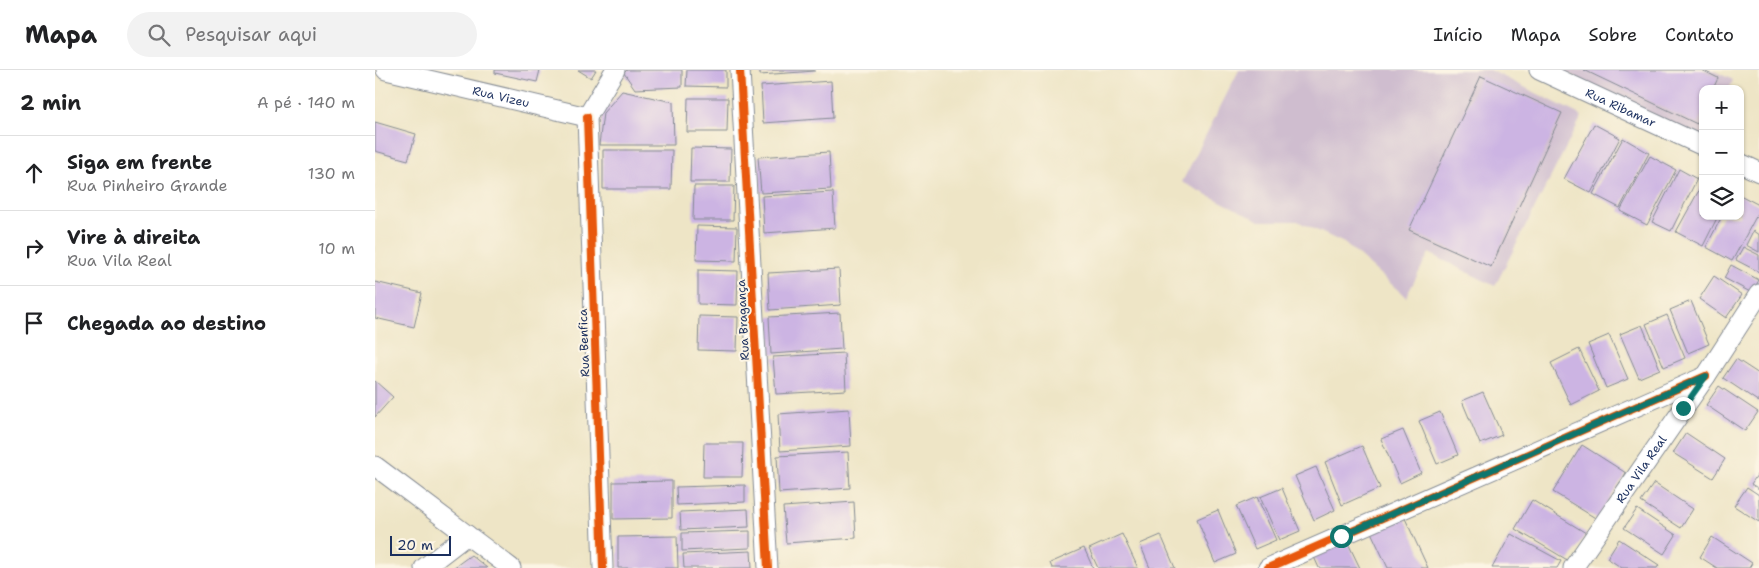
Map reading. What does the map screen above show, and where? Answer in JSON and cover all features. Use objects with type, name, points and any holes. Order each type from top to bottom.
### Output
[{"type":"street","name":"Rua Vizeu","points":[[385,70],[587,118]]},
{"type":"street","points":[[587,118],[615,70]]},
{"type":"street","name":"Rua Bragança","points":[[740,70],[768,568]]},
{"type":"street","name":"Rua Ribamar","points":[[1539,70],[1699,144]]},
{"type":"street","name":"Rua Benfica","points":[[587,118],[603,568]]},
{"type":"street","points":[[1744,165],[1759,172]]},
{"type":"street","name":"Rua Vila Real","points":[[1573,568],[1706,376],[1759,294]]},
{"type":"street","points":[[1268,568],[1706,376]]},
{"type":"street","points":[[375,466],[511,568]]},
{"type":"street","points":[[424,568],[467,535]]},
{"type":"shaded area","points":[[1239,70],[1490,70],[1582,116],[1495,286],[1429,253],[1406,297],[1344,243],[1297,221],[1260,221],[1182,182]]},
{"type":"shaded area","points":[[1562,70],[1712,70],[1733,80],[1731,85],[1699,85],[1699,147]]},
{"type":"building","points":[[495,70],[540,70],[537,82],[495,73]]},
{"type":"building","points":[[578,70],[596,70],[591,78]]},
{"type":"building","points":[[627,70],[682,70],[682,87],[635,89],[624,73]]},
{"type":"building","points":[[687,70],[726,70],[726,87],[686,86]]},
{"type":"building","points":[[760,70],[815,70],[815,71],[760,75]]},
{"type":"building","points":[[1584,70],[1702,70],[1718,78],[1715,85],[1699,85],[1699,120],[1697,124]]},
{"type":"building","points":[[1481,76],[1562,113],[1491,267],[1409,230]]},
{"type":"building","points":[[831,81],[833,118],[763,123],[761,86]]},
{"type":"building","points":[[622,91],[673,102],[674,145],[599,145],[603,113]]},
{"type":"building","points":[[688,98],[728,98],[727,132],[687,132]]},
{"type":"building","points":[[375,122],[416,134],[408,160],[375,151]]},
{"type":"building","points":[[1594,124],[1620,138],[1591,193],[1564,179]]},
{"type":"building","points":[[1623,138],[1649,153],[1620,208],[1593,194]]},
{"type":"building","points":[[691,148],[731,149],[730,182],[690,182]]},
{"type":"building","points":[[603,150],[672,150],[671,189],[603,189]]},
{"type":"building","points":[[829,152],[831,189],[761,193],[758,157]]},
{"type":"building","points":[[1650,156],[1676,170],[1647,225],[1620,211]]},
{"type":"building","points":[[1679,169],[1697,179],[1671,231],[1652,222]]},
{"type":"building","points":[[694,186],[734,186],[733,220],[693,220]]},
{"type":"building","points":[[1699,190],[1699,220],[1716,220],[1703,246],[1676,232]]},
{"type":"building","points":[[833,192],[835,228],[764,233],[762,196]]},
{"type":"building","points":[[1744,197],[1759,205],[1759,211],[1732,261],[1706,247],[1720,220],[1744,220]]},
{"type":"building","points":[[697,226],[737,227],[736,261],[696,260]]},
{"type":"building","points":[[1753,231],[1759,235],[1759,252],[1746,245]]},
{"type":"building","points":[[1743,247],[1759,255],[1759,272],[1736,260]]},
{"type":"building","points":[[1731,265],[1759,280],[1752,293],[1724,278]]},
{"type":"building","points":[[839,269],[841,305],[770,310],[768,273]]},
{"type":"building","points":[[698,270],[738,271],[737,305],[698,304]]},
{"type":"building","points":[[1714,276],[1742,295],[1726,318],[1699,299]]},
{"type":"building","points":[[375,282],[422,293],[414,327],[375,318]]},
{"type":"building","points":[[1691,301],[1709,344],[1688,353],[1670,310]]},
{"type":"building","points":[[840,313],[842,349],[771,354],[769,317]]},
{"type":"building","points":[[1667,315],[1685,358],[1664,367],[1646,324]]},
{"type":"building","points":[[699,316],[738,317],[737,351],[698,350]]},
{"type":"building","points":[[1642,325],[1660,369],[1639,378],[1620,334]]},
{"type":"building","points":[[1609,335],[1628,379],[1606,388],[1588,344]]},
{"type":"building","points":[[1579,349],[1599,391],[1571,405],[1551,363]]},
{"type":"building","points":[[844,353],[846,390],[776,394],[773,357]]},
{"type":"building","points":[[1736,359],[1759,374],[1759,402],[1723,378]]},
{"type":"building","points":[[375,381],[393,397],[375,417]]},
{"type":"building","points":[[1719,386],[1758,412],[1745,431],[1706,405]]},
{"type":"building","points":[[1483,392],[1502,435],[1480,444],[1462,401]]},
{"type":"building","points":[[849,409],[851,446],[780,451],[778,414]]},
{"type":"building","points":[[1440,412],[1458,455],[1437,464],[1419,421]]},
{"type":"building","points":[[1403,430],[1421,473],[1400,483],[1381,439]]},
{"type":"building","points":[[1686,433],[1725,459],[1713,478],[1673,453]]},
{"type":"building","points":[[704,443],[743,443],[742,477],[703,477]]},
{"type":"building","points":[[1582,445],[1626,473],[1597,519],[1553,492]]},
{"type":"building","points":[[1362,446],[1380,488],[1342,505],[1325,462]]},
{"type":"building","points":[[848,452],[850,488],[779,493],[777,456]]},
{"type":"building","points":[[1316,467],[1335,510],[1314,520],[1295,476]]},
{"type":"building","points":[[1759,472],[1759,489],[1751,484]]},
{"type":"building","points":[[672,481],[672,518],[613,519],[613,482]]},
{"type":"building","points":[[1654,483],[1693,509],[1681,528],[1641,502]]},
{"type":"building","points":[[745,485],[745,502],[677,505],[676,487]]},
{"type":"building","points":[[1747,487],[1759,495],[1759,522],[1734,506]]},
{"type":"building","points":[[1282,488],[1300,531],[1279,540],[1260,497]]},
{"type":"building","points":[[1257,497],[1276,540],[1255,549],[1236,506]]},
{"type":"building","points":[[1532,500],[1586,533],[1569,561],[1515,529]]},
{"type":"building","points":[[854,502],[856,538],[786,543],[783,507]]},
{"type":"building","points":[[748,509],[749,527],[681,530],[680,512]]},
{"type":"building","points":[[1637,509],[1676,535],[1664,554],[1624,528]]},
{"type":"building","points":[[1218,510],[1236,554],[1215,563],[1197,519]]},
{"type":"building","points":[[1403,514],[1428,568],[1388,568],[1370,530]]},
{"type":"building","points":[[750,531],[750,548],[682,551],[682,533]]},
{"type":"building","points":[[1122,534],[1138,568],[1098,568],[1089,549]]},
{"type":"building","points":[[1511,534],[1561,561],[1557,568],[1492,568]]},
{"type":"building","points":[[1161,535],[1175,568],[1150,568],[1140,544]]},
{"type":"building","points":[[677,536],[678,568],[618,568],[618,537]]},
{"type":"building","points":[[1712,537],[1752,563],[1749,568],[1717,568],[1700,557]]},
{"type":"building","points":[[1619,539],[1659,565],[1657,568],[1622,568],[1607,558]]},
{"type":"building","points":[[1347,541],[1360,568],[1319,568],[1314,557]]},
{"type":"building","points":[[1084,548],[1093,568],[1052,568],[1050,563]]},
{"type":"building","points":[[751,551],[752,568],[684,568],[683,554]]},
{"type":"building","points":[[471,555],[487,568],[453,568]]},
{"type":"cycle path","points":[[740,70],[768,568]]},
{"type":"cycle path","points":[[587,117],[603,568]]},
{"type":"cycle path","points":[[1268,568],[1706,376]]},
{"type":"route","points":[[1341,536],[1706,376],[1683,408]]}]
